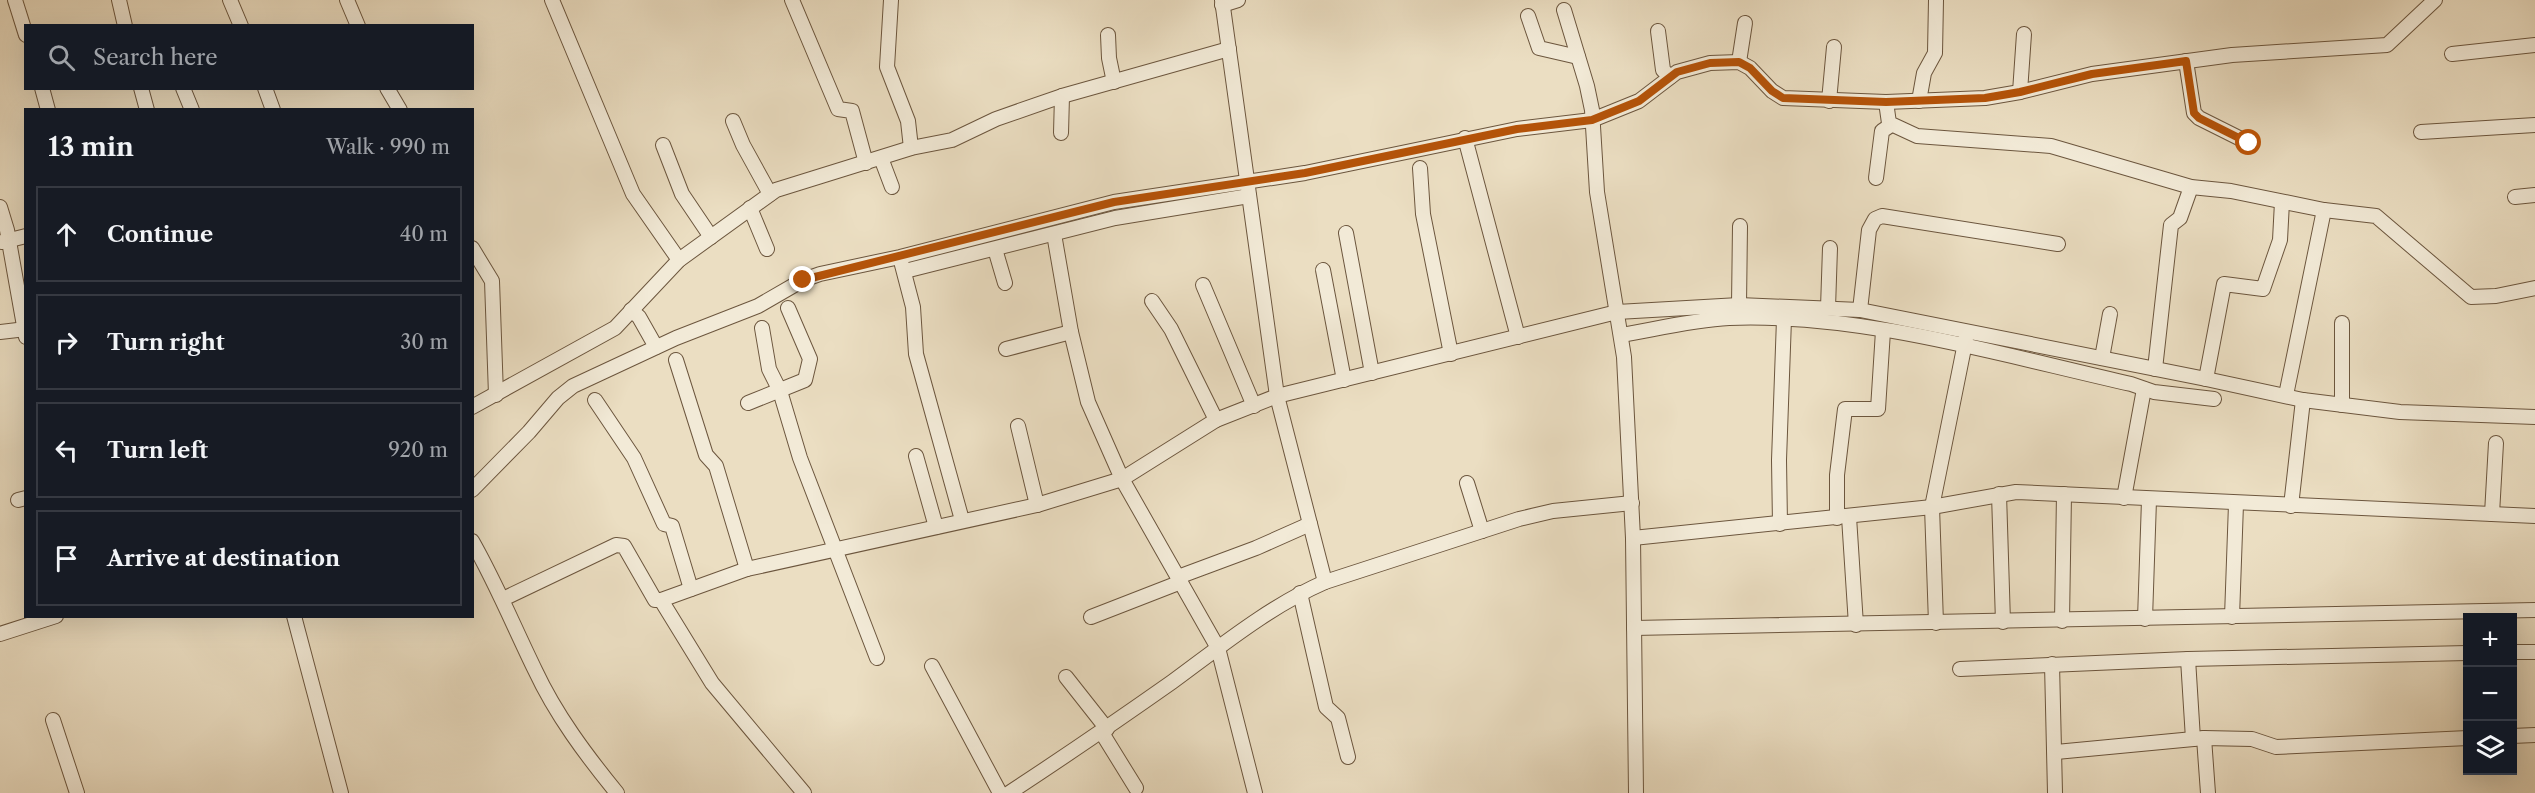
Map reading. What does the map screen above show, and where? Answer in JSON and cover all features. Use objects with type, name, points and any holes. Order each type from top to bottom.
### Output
[{"type":"street","points":[[15,0],[24,28]]},
{"type":"street","points":[[119,0],[125,24]]},
{"type":"street","points":[[230,0],[240,24]]},
{"type":"street","points":[[347,0],[357,24]]},
{"type":"street","points":[[552,0],[633,194],[679,260]]},
{"type":"street","points":[[792,0],[838,109],[851,110],[866,163]]},
{"type":"street","points":[[891,0],[887,67],[908,121],[911,148]]},
{"type":"street","points":[[1238,0],[1222,3],[1277,396],[1325,582]]},
{"type":"street","points":[[1919,101],[1924,73],[1935,53],[1936,0]]},
{"type":"street","points":[[474,488],[529,432],[558,398],[573,386],[656,347],[758,306],[803,280],[1114,202],[1246,180],[1305,173],[1465,138],[1592,120],[1639,101],[1677,72],[1710,63],[1739,62],[1750,68],[1772,91],[1783,98],[1886,102],[1985,98],[2020,92],[2092,74],[2186,61],[2232,55],[2387,45],[2407,30],[2435,0]]},
{"type":"street","points":[[1564,10],[1587,86],[1597,192],[1621,335],[1632,503],[1636,793]]},
{"type":"street","points":[[1528,16],[1539,48],[1578,57]]},
{"type":"street","points":[[1739,62],[1745,22]]},
{"type":"street","points":[[1658,30],[1663,70],[1670,77]]},
{"type":"street","points":[[2020,92],[2024,34]]},
{"type":"street","points":[[1108,35],[1109,58],[1114,82]]},
{"type":"street","points":[[2452,54],[2535,45]]},
{"type":"street","points":[[1829,101],[1834,47]]},
{"type":"street","points":[[474,406],[615,328],[679,260],[770,194],[911,148],[952,140],[996,119],[1062,96],[1229,49]]},
{"type":"street","points":[[2186,61],[2194,113],[2199,118],[2249,143]]},
{"type":"street","points":[[43,90],[47,108]]},
{"type":"street","points":[[142,90],[146,108]]},
{"type":"street","points":[[184,90],[191,108]]},
{"type":"street","points":[[267,90],[272,108]]},
{"type":"street","points":[[388,90],[399,108]]},
{"type":"street","points":[[1062,96],[1062,133]]},
{"type":"street","points":[[1886,102],[1891,125]]},
{"type":"street","points":[[733,121],[743,145],[770,194]]},
{"type":"street","points":[[1876,178],[1882,131],[1891,125]]},
{"type":"street","points":[[1891,125],[1917,136],[2050,146],[2191,188],[2231,191],[2324,210],[2382,218],[2471,297],[2496,296],[2535,288]]},
{"type":"street","points":[[2421,132],[2535,126]]},
{"type":"street","points":[[1465,138],[1468,157],[1518,337]]},
{"type":"street","points":[[663,145],[682,194],[711,237]]},
{"type":"street","points":[[881,158],[892,187]]},
{"type":"street","points":[[1420,168],[1424,214],[1451,354]]},
{"type":"street","points":[[2155,369],[2171,225],[2180,218],[2191,188]]},
{"type":"street","points":[[2515,197],[2535,195]]},
{"type":"street","points":[[904,271],[1166,207],[1249,196]]},
{"type":"street","points":[[2206,379],[2224,284],[2263,289],[2280,240],[2282,202]]},
{"type":"street","points":[[0,207],[4,242],[24,328]]},
{"type":"street","points":[[750,208],[767,249]]},
{"type":"street","points":[[2286,395],[2324,210]]},
{"type":"street","points":[[1849,324],[1855,310],[1869,230],[1875,219],[1882,216],[2058,244]]},
{"type":"street","points":[[1739,305],[1740,226]]},
{"type":"street","points":[[1346,233],[1372,373]]},
{"type":"street","points":[[1054,234],[1071,332],[1088,402],[1122,479],[1218,648],[1255,793]]},
{"type":"street","points":[[4,242],[24,237]]},
{"type":"street","points":[[1828,308],[1830,248]]},
{"type":"street","points":[[995,249],[1005,283]]},
{"type":"street","points":[[474,251],[492,281],[496,395]]},
{"type":"street","points":[[900,257],[912,306],[916,354],[962,520]]},
{"type":"street","points":[[1323,270],[1344,380]]},
{"type":"street","points":[[1203,285],[1254,406]]},
{"type":"street","points":[[1152,301],[1171,329],[1216,420]]},
{"type":"street","points":[[503,599],[621,544],[655,600],[661,600],[747,569],[834,552],[962,520],[1037,505],[1122,479],[1216,420],[1277,396],[1617,312],[1739,305],[1855,310],[2303,400],[2400,412],[2535,417]]},
{"type":"street","points":[[748,403],[805,380],[810,359],[788,308]]},
{"type":"street","points":[[631,310],[639,318],[656,347]]},
{"type":"street","points":[[2102,358],[2110,314]]},
{"type":"street","points":[[1621,335],[1727,318],[1784,319],[1849,324],[1964,347],[2144,389],[2214,399]]},
{"type":"street","points":[[1780,524],[1779,460],[1784,319]]},
{"type":"street","points":[[2342,323],[2342,405]]},
{"type":"street","points":[[762,328],[769,369],[780,391],[800,458],[834,552],[877,658]]},
{"type":"street","points":[[1856,625],[1837,475],[1845,409],[1878,409],[1883,331]]},
{"type":"street","points":[[0,332],[24,332]]},
{"type":"street","points":[[1006,349],[1071,332]]},
{"type":"street","points":[[1936,623],[1932,507],[1967,332]]},
{"type":"street","points":[[676,360],[697,419],[706,455],[716,466],[747,569]]},
{"type":"street","points":[[2124,498],[2144,389]]},
{"type":"street","points":[[595,400],[634,458],[664,524],[672,526],[691,589]]},
{"type":"street","points":[[2290,506],[2303,400]]},
{"type":"street","points":[[1018,426],[1037,505]]},
{"type":"street","points":[[2492,514],[2496,443]]},
{"type":"street","points":[[916,456],[936,527]]},
{"type":"street","points":[[1467,483],[1482,531]]},
{"type":"street","points":[[1633,538],[1932,507],[1999,494],[2064,494],[2149,500],[2535,516]]},
{"type":"street","points":[[1999,494],[2003,622]]},
{"type":"street","points":[[2062,621],[2064,494]]},
{"type":"street","points":[[2145,619],[2149,500]]},
{"type":"street","points":[[1009,793],[1104,731],[1218,648],[1300,593],[1325,582],[1482,531],[1553,512],[1632,503]]},
{"type":"street","points":[[2232,617],[2236,504]]},
{"type":"street","points":[[1091,617],[1310,524]]},
{"type":"street","points":[[474,543],[503,599],[536,672],[585,754],[617,793]]},
{"type":"street","points":[[1300,593],[1326,707],[1338,718],[1348,757]]},
{"type":"street","points":[[661,600],[712,682],[804,793]]},
{"type":"street","points":[[1634,628],[2535,610]]},
{"type":"street","points":[[0,634],[50,618]]},
{"type":"street","points":[[295,618],[341,793]]},
{"type":"street","points":[[2517,652],[2535,652]]},
{"type":"street","points":[[1960,669],[2188,659],[2463,653]]},
{"type":"street","points":[[2188,659],[2198,739],[2208,793]]},
{"type":"street","points":[[2052,664],[2056,752],[2055,793]]},
{"type":"street","points":[[932,666],[1000,793]]},
{"type":"street","points":[[1066,677],[1104,731],[1136,788]]},
{"type":"street","points":[[53,720],[77,793]]},
{"type":"street","points":[[2517,736],[2535,735]]},
{"type":"street","points":[[2056,752],[2198,739],[2252,739],[2276,747],[2463,738]]},
{"type":"route","points":[[803,280],[1114,202],[1246,180],[1305,173],[1517,129],[1592,120],[1639,101],[1677,72],[1710,63],[1739,62],[1750,68],[1759,80],[1783,98],[1886,102],[1985,98],[2020,92],[2092,74],[2186,61],[2191,106],[2194,113],[2199,118],[2249,143]]}]
